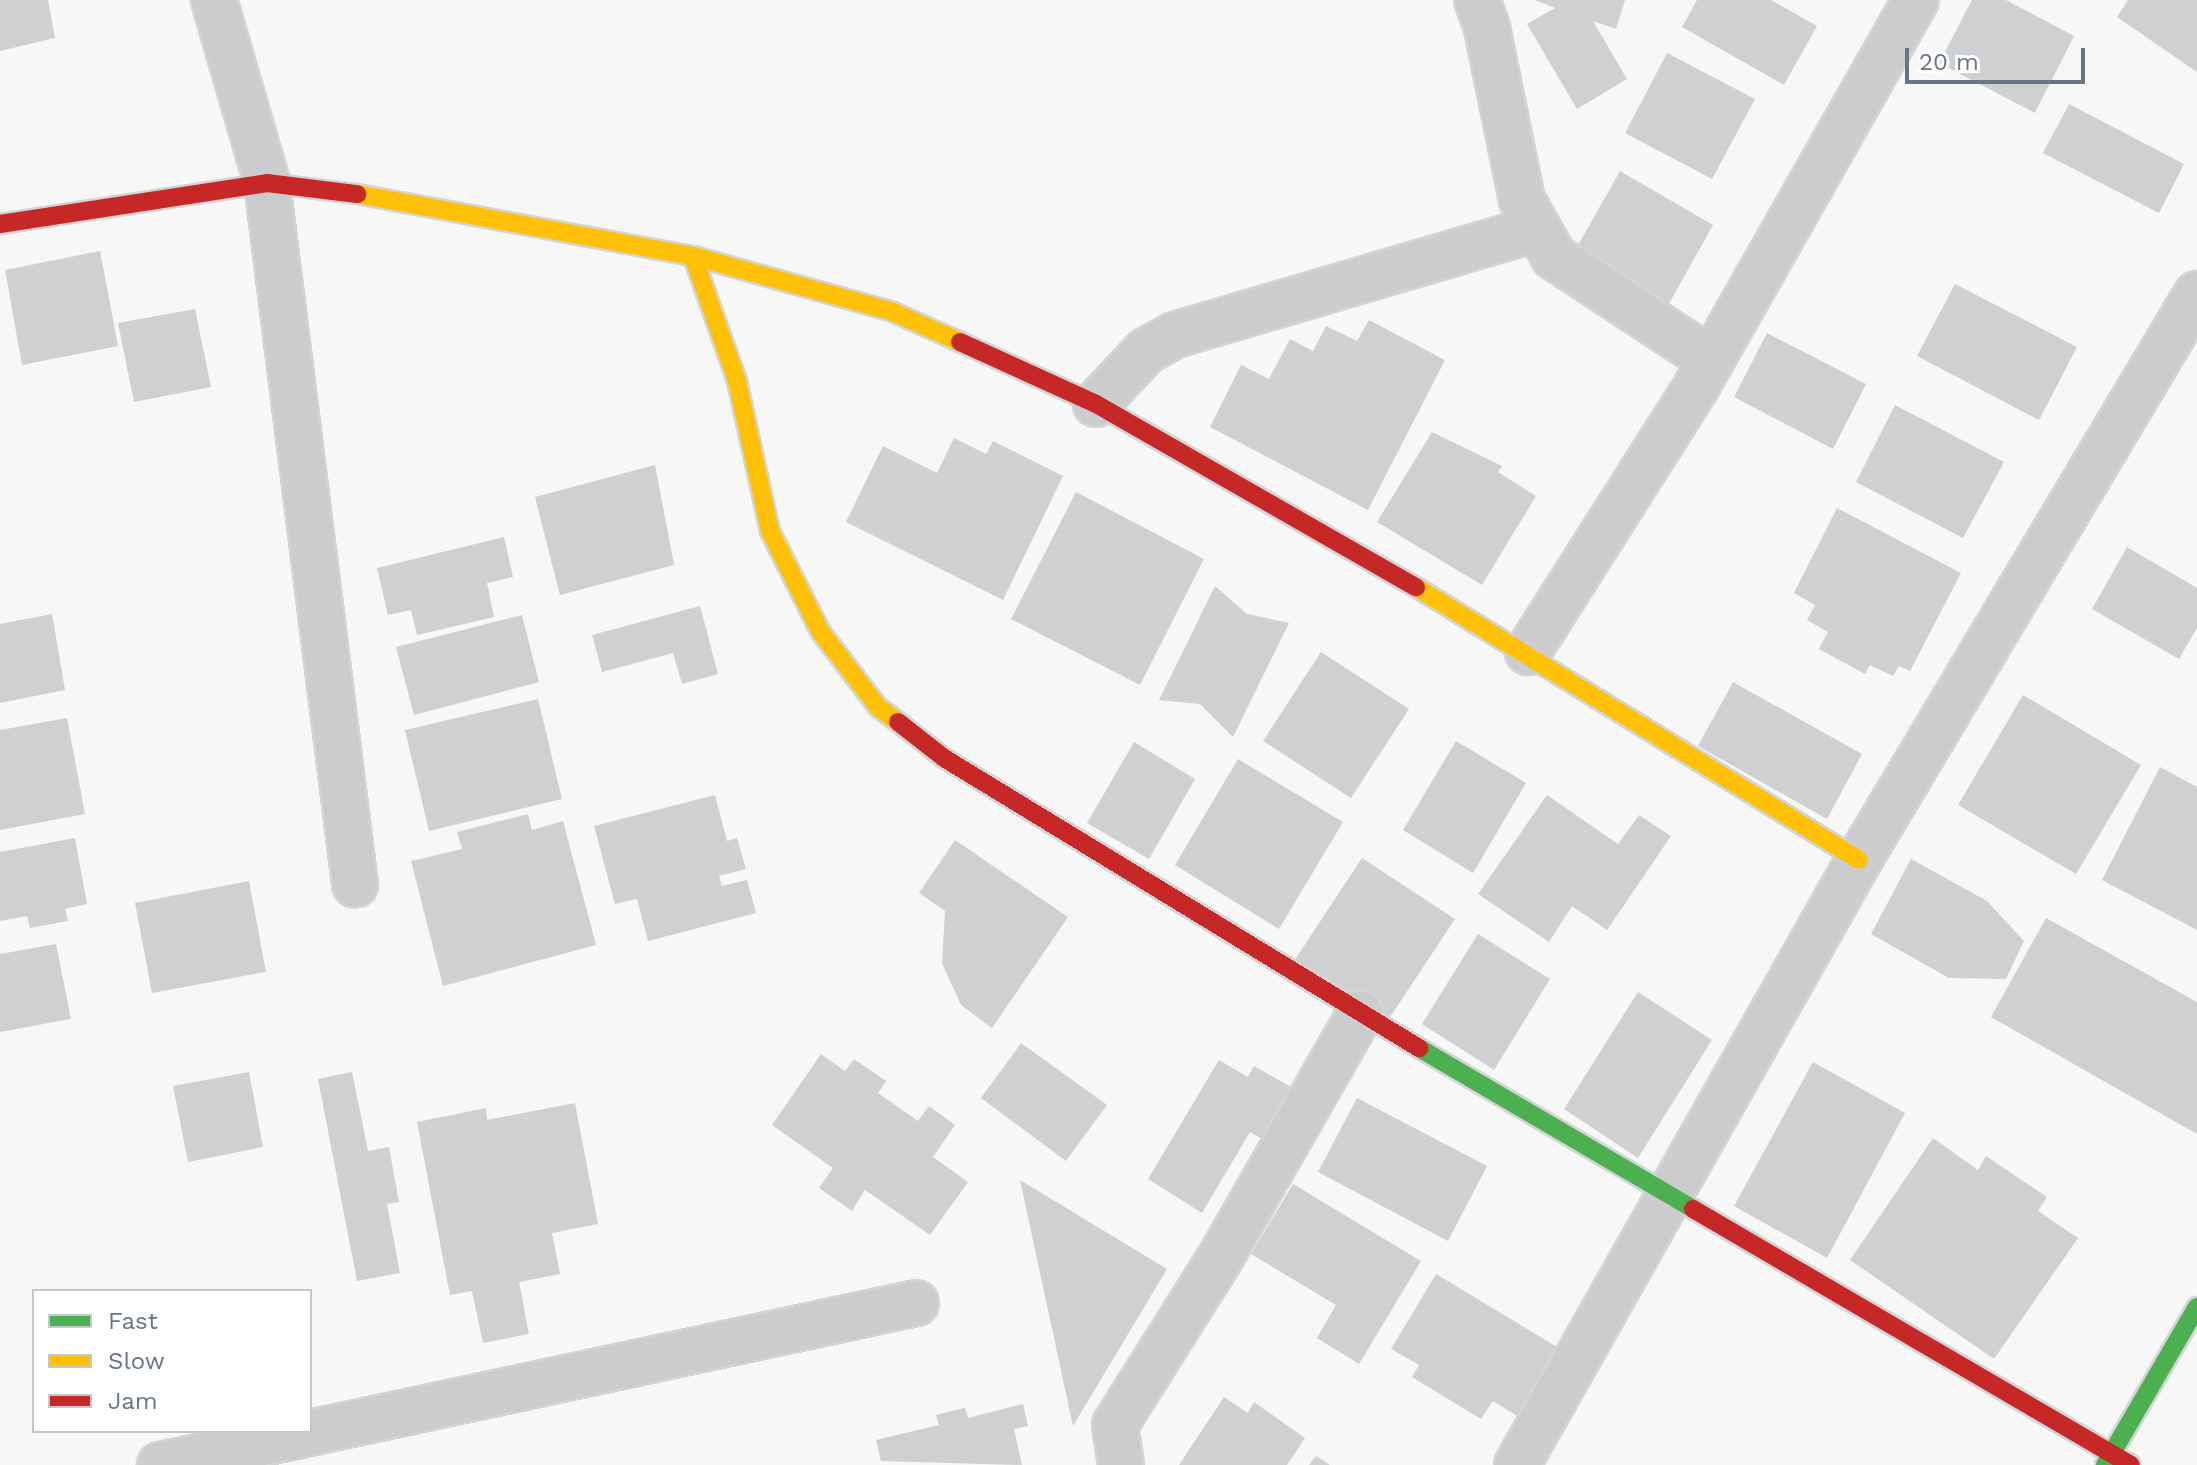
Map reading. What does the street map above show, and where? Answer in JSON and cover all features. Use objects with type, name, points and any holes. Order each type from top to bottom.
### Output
[{"type":"main road","points":[[0,224],[267,183],[412,200],[693,256],[893,312],[1096,404],[1528,652],[1859,860]]},
{"type":"main road","points":[[693,256],[737,381],[770,531],[820,631],[878,707],[944,758],[1360,1014],[2108,1459],[2131,1465]]},
{"type":"main road","points":[[2108,1459],[2197,1307]]},
{"type":"street","points":[[214,0],[267,183],[355,885]]},
{"type":"street","points":[[1477,0],[1487,28],[1522,200],[1535,229],[1554,257],[1711,360]]},
{"type":"street","points":[[1528,652],[1711,360],[1916,0]]},
{"type":"street","points":[[1096,404],[1146,351],[1175,335],[1535,229]]},
{"type":"street","points":[[1517,1465],[1859,860],[2197,294]]},
{"type":"street","points":[[1121,1465],[1115,1425],[1219,1260],[1360,1014]]},
{"type":"street","points":[[312,1432],[916,1303]]},
{"type":"street","points":[[160,1465],[309,1433]]},
{"type":"building","points":[[0,0],[48,0],[55,38],[0,51]]},
{"type":"building","points":[[1535,0],[1625,0],[1616,29],[1593,21],[1627,79],[1577,109],[1527,24],[1555,8]]},
{"type":"building","points":[[1697,0],[1771,0],[1817,26],[1784,85],[1682,27]]},
{"type":"building","points":[[1972,0],[2006,0],[2074,36],[2035,113],[1939,63]]},
{"type":"building","points":[[2128,0],[2197,0],[2197,72],[2117,17]]},
{"type":"building","points":[[1667,53],[1755,99],[1712,179],[1625,133]]},
{"type":"building","points":[[2069,104],[2184,164],[2159,213],[2043,153]]},
{"type":"building","points":[[1620,171],[1713,225],[1661,318],[1568,263]]},
{"type":"building","points":[[100,251],[118,346],[22,365],[5,270]]},
{"type":"building","points":[[1955,284],[2077,347],[2039,420],[1917,356]]},
{"type":"building","points":[[195,309],[211,387],[134,402],[118,323]]},
{"type":"building","points":[[1369,320],[1445,360],[1368,510],[1210,427],[1241,365],[1269,379],[1290,339],[1313,351],[1326,326],[1357,341]]},
{"type":"building","points":[[1767,333],[1866,384],[1833,449],[1734,397]]},
{"type":"building","points":[[1895,405],[2004,462],[1963,538],[1856,482]]},
{"type":"building","points":[[1432,432],[1502,466],[1498,472],[1536,496],[1482,585],[1377,522]]},
{"type":"building","points":[[954,438],[986,454],[993,441],[1063,476],[1003,600],[846,522],[883,446],[937,473]]},
{"type":"building","points":[[655,465],[674,565],[560,595],[535,497]]},
{"type":"building","points":[[1076,492],[1204,559],[1140,685],[1011,619]]},
{"type":"building","points":[[1837,508],[1961,573],[1910,671],[1899,666],[1893,676],[1870,665],[1865,674],[1819,649],[1828,632],[1807,620],[1815,605],[1794,593]]},
{"type":"building","points":[[504,537],[513,577],[487,583],[494,617],[417,635],[411,610],[388,615],[377,568]]},
{"type":"building","points":[[2127,547],[2197,588],[2197,628],[2179,659],[2092,609]]},
{"type":"building","points":[[1215,586],[1247,614],[1289,623],[1233,737],[1200,704],[1159,700]]},
{"type":"building","points":[[700,606],[718,674],[682,684],[673,653],[602,672],[592,635]]},
{"type":"building","points":[[52,614],[65,690],[0,703],[0,624]]},
{"type":"building","points":[[522,615],[539,682],[414,715],[396,647]]},
{"type":"building","points":[[1321,652],[1409,709],[1351,798],[1263,741]]},
{"type":"building","points":[[1733,682],[1862,754],[1827,819],[1698,746]]},
{"type":"building","points":[[2023,695],[2141,765],[2076,874],[1958,805]]},
{"type":"building","points":[[538,699],[562,799],[429,831],[405,730]]},
{"type":"building","points":[[67,718],[85,814],[0,830],[0,730]]},
{"type":"building","points":[[1456,741],[1526,783],[1473,873],[1403,830]]},
{"type":"building","points":[[1134,742],[1195,779],[1149,859],[1087,823]]},
{"type":"building","points":[[1238,759],[1343,822],[1279,929],[1175,865]]},
{"type":"building","points":[[2160,767],[2197,787],[2197,930],[2102,880]]},
{"type":"building","points":[[715,795],[727,841],[737,838],[746,869],[719,876],[722,886],[747,880],[756,913],[648,941],[637,899],[615,904],[594,826]]},
{"type":"building","points":[[1547,795],[1618,844],[1639,815],[1671,836],[1607,930],[1572,906],[1549,942],[1478,894]]},
{"type":"building","points":[[528,814],[532,830],[563,821],[596,945],[443,986],[411,861],[462,849],[457,832]]},
{"type":"building","points":[[75,838],[87,904],[65,909],[68,921],[30,928],[27,916],[0,921],[0,852]]},
{"type":"building","points":[[955,840],[1068,917],[992,1028],[961,1005],[942,963],[945,911],[919,893]]},
{"type":"building","points":[[1362,858],[1455,919],[1384,1026],[1292,964]]},
{"type":"building","points":[[1911,859],[1987,901],[2024,941],[2006,979],[1949,978],[1871,934]]},
{"type":"building","points":[[249,881],[266,972],[152,993],[135,903]]},
{"type":"building","points":[[2046,918],[2197,1002],[2197,1134],[1991,1017]]},
{"type":"building","points":[[1478,934],[1550,979],[1494,1070],[1422,1024]]},
{"type":"building","points":[[56,944],[71,1019],[0,1032],[0,954]]},
{"type":"building","points":[[1638,992],[1712,1040],[1638,1158],[1564,1109]]},
{"type":"building","points":[[1021,1043],[1107,1105],[1066,1161],[981,1098]]},
{"type":"building","points":[[821,1054],[845,1071],[854,1059],[886,1081],[878,1093],[918,1121],[929,1106],[955,1125],[933,1157],[968,1182],[930,1235],[865,1190],[852,1211],[819,1188],[833,1168],[772,1125]]},
{"type":"building","points":[[1219,1060],[1248,1077],[1254,1066],[1293,1088],[1262,1139],[1250,1132],[1202,1213],[1148,1179]]},
{"type":"building","points":[[1813,1062],[1905,1113],[1827,1258],[1734,1206]]},
{"type":"building","points":[[249,1072],[263,1147],[188,1162],[173,1086]]},
{"type":"building","points":[[352,1072],[368,1151],[389,1147],[399,1202],[387,1204],[400,1273],[357,1281],[318,1079]]},
{"type":"building","points":[[1357,1098],[1487,1166],[1448,1241],[1318,1172]]},
{"type":"building","points":[[575,1103],[598,1224],[552,1233],[560,1274],[519,1282],[529,1334],[483,1343],[472,1291],[450,1295],[417,1122],[486,1108],[487,1120]]},
{"type":"building","points":[[1933,1138],[1978,1170],[1986,1156],[2047,1197],[2038,1211],[2078,1238],[1994,1359],[1850,1260]]},
{"type":"building","points":[[1020,1180],[1167,1269],[1073,1426]]},
{"type":"building","points":[[1293,1184],[1421,1261],[1359,1364],[1317,1338],[1336,1305],[1251,1254]]},
{"type":"building","points":[[1436,1274],[1562,1350],[1522,1419],[1493,1401],[1481,1419],[1412,1377],[1419,1365],[1391,1349]]},
{"type":"building","points":[[1224,1397],[1248,1413],[1254,1402],[1305,1438],[1287,1465],[1179,1465]]},
{"type":"building","points":[[1023,1404],[1028,1426],[1014,1429],[1022,1465],[881,1461],[876,1440],[939,1425],[936,1415],[965,1408],[968,1418]]},
{"type":"building","points":[[1316,1456],[1330,1465],[1309,1465]]},
{"type":"traffic: fast","points":[[1419,1048],[1693,1209]]},
{"type":"traffic: fast","points":[[2105,1465],[2197,1307]]},
{"type":"traffic: slow","points":[[357,194],[693,256],[893,312],[960,342]]},
{"type":"traffic: slow","points":[[693,256],[737,381],[770,531],[820,631],[878,707],[898,722]]},
{"type":"traffic: slow","points":[[1416,587],[1859,860]]},
{"type":"traffic: jam","points":[[0,224],[267,183],[357,194]]},
{"type":"traffic: jam","points":[[960,342],[1096,404],[1416,587]]},
{"type":"traffic: jam","points":[[898,722],[944,758],[1419,1048]]},
{"type":"traffic: jam","points":[[1693,1209],[2131,1465]]}]
